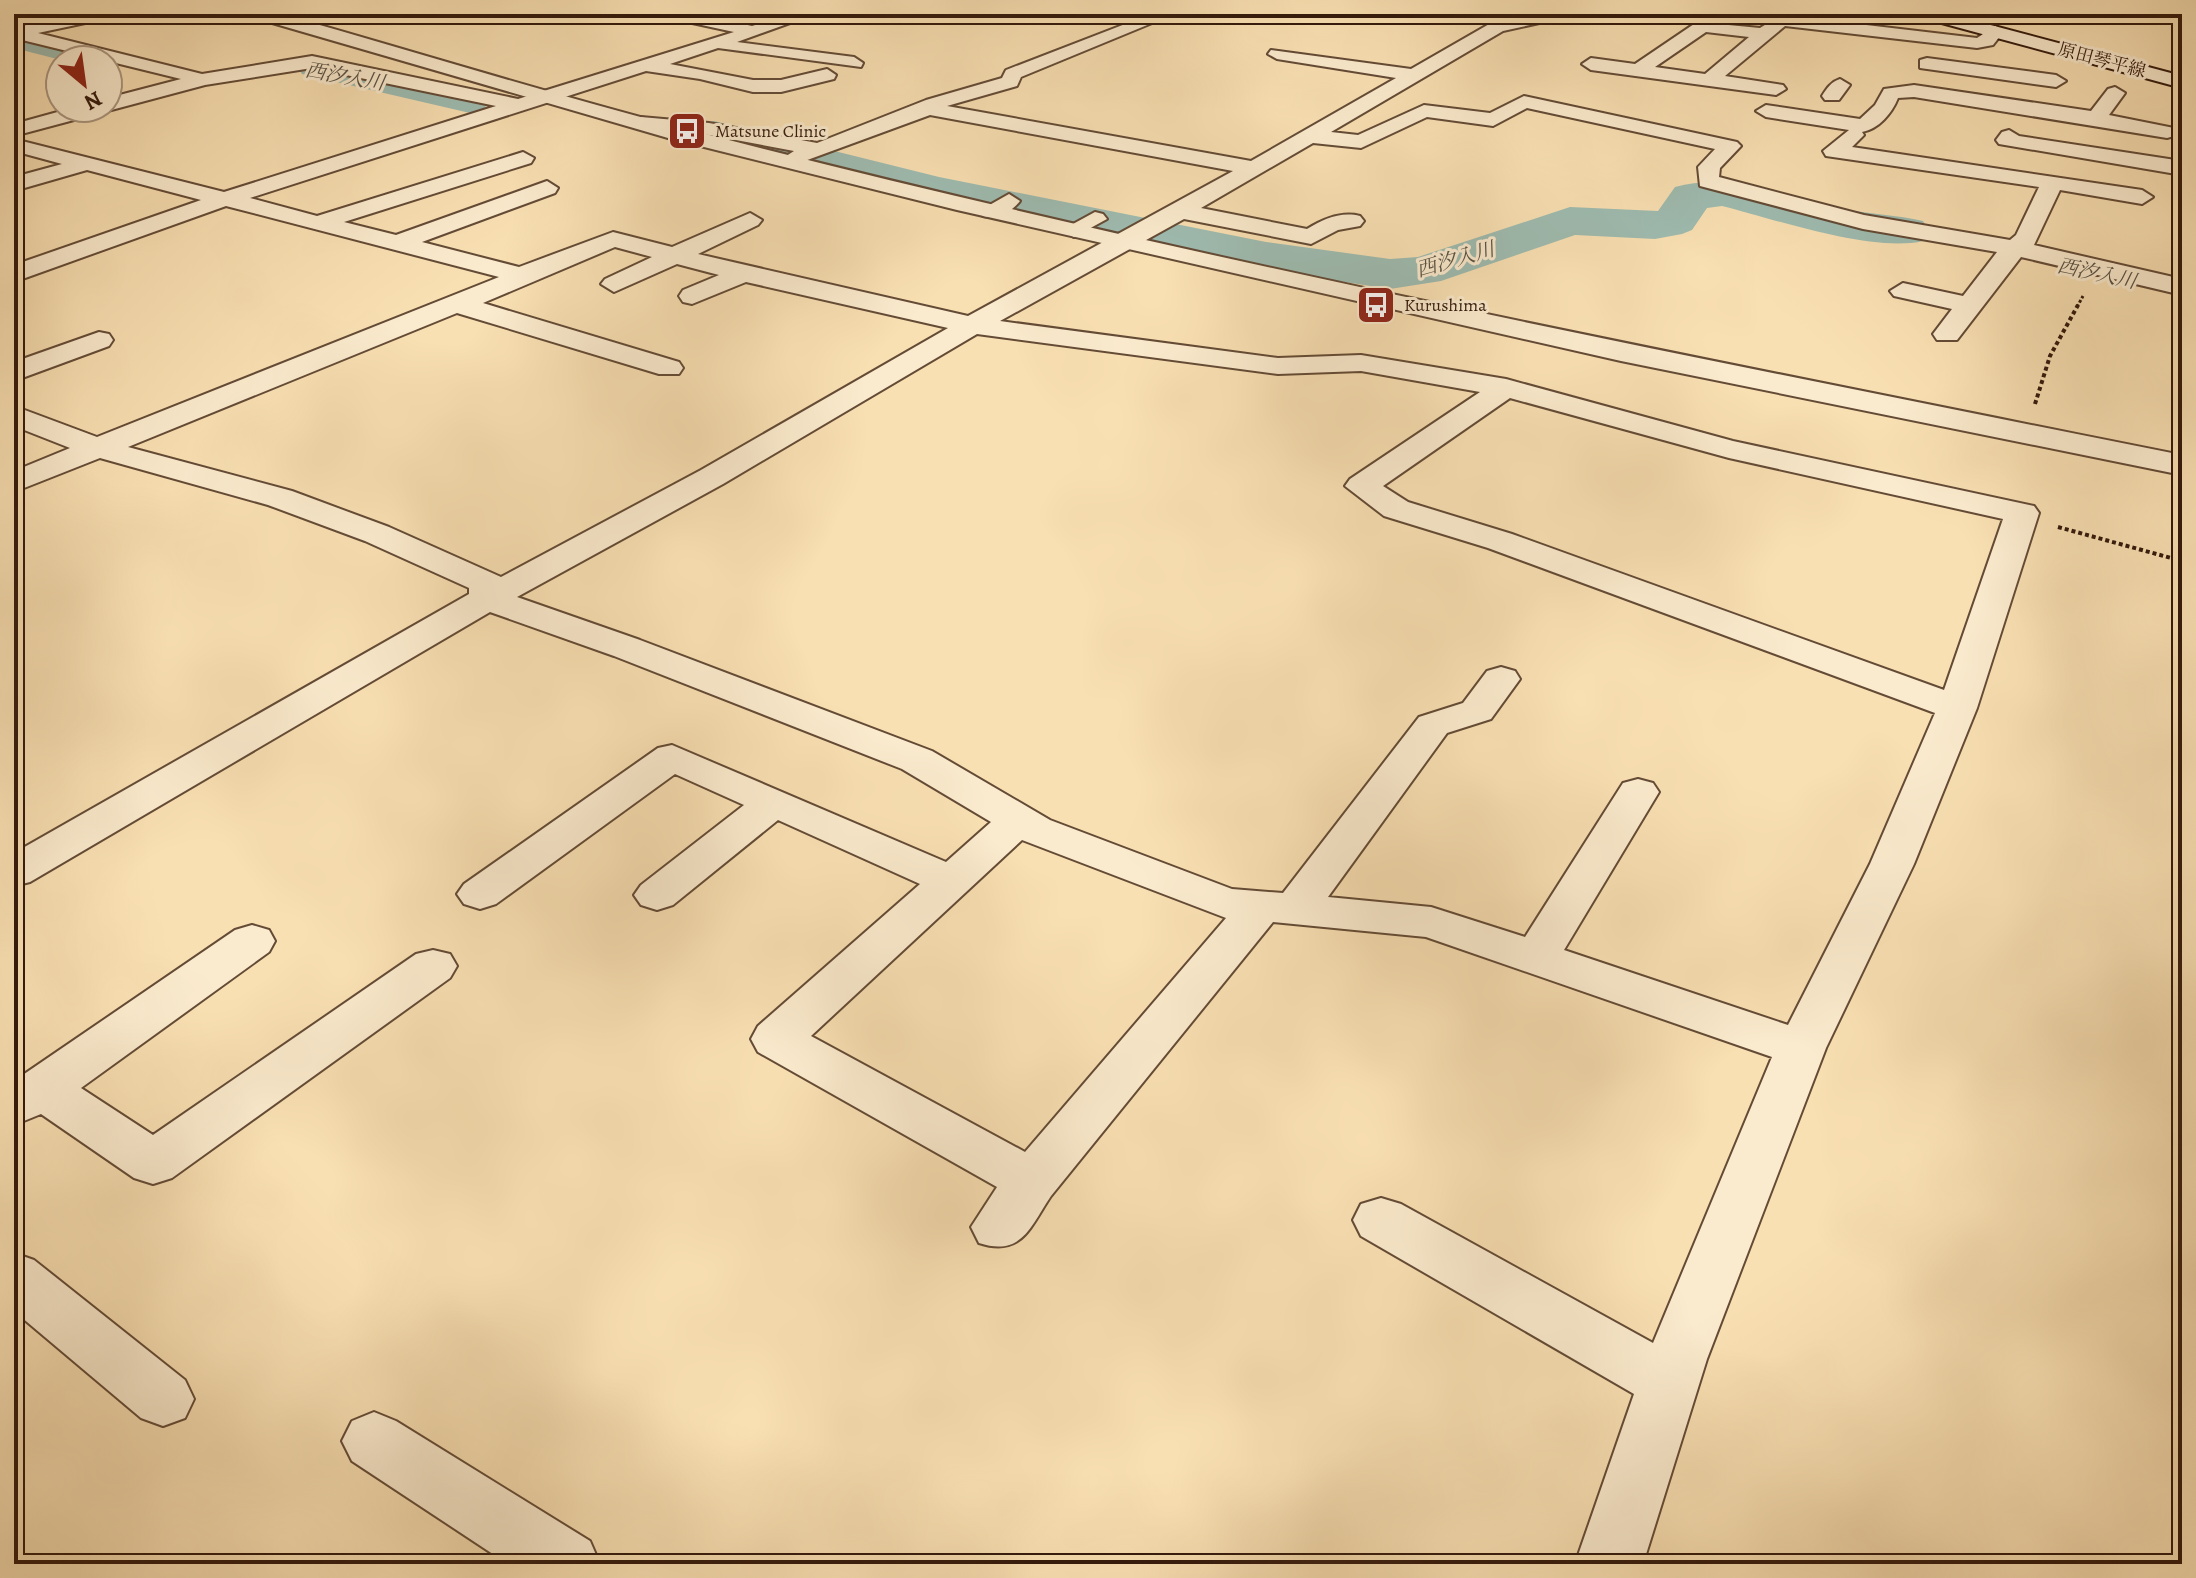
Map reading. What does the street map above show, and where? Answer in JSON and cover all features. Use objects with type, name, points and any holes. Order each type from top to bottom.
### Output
[{"type":"street","points":[[15,33],[103,14]]},
{"type":"street","points":[[261,14],[641,123],[802,155],[924,189],[2025,436],[2182,465]]},
{"type":"street","points":[[675,14],[751,30]]},
{"type":"street","points":[[14,274],[228,198],[286,170],[321,178],[385,148],[704,44],[807,14]]},
{"type":"street","points":[[802,155],[928,109],[933,104],[1010,82],[1013,74],[1165,18],[1166,14]]},
{"type":"street","points":[[14,872],[487,599],[712,477],[972,325],[1180,211],[1497,27],[1556,14]]},
{"type":"street","name":"原田琴平線","points":[[1929,14],[2182,82]]},
{"type":"street","points":[[1710,79],[1781,20],[1977,43],[1987,41],[1995,31]]},
{"type":"street","points":[[1640,69],[1703,26],[1764,34]]},
{"type":"street","points":[[15,33],[204,79]]},
{"type":"street","points":[[704,44],[854,63]]},
{"type":"street","points":[[2033,78],[2069,51]]},
{"type":"street","points":[[1277,54],[1414,75]]},
{"type":"street","points":[[124,100],[204,79],[312,62],[477,99],[521,105]]},
{"type":"street","points":[[1591,64],[1783,90],[1759,105],[1766,111],[1864,126]]},
{"type":"street","points":[[638,66],[700,73],[753,86],[781,86],[827,75]]},
{"type":"street","points":[[1880,88],[1906,66],[2056,81]]},
{"type":"street","points":[[1986,103],[2004,79]]},
{"type":"street","points":[[2142,197],[1826,149],[1864,126],[1884,108],[1891,93],[1914,91],[1986,103],[2102,106],[2175,128]]},
{"type":"street","points":[[1309,136],[1361,142],[1424,111],[1493,120],[1524,102],[1612,117],[1642,128],[1730,146]]},
{"type":"street","points":[[928,109],[1254,168]]},
{"type":"street","points":[[1766,111],[1753,133],[1742,136],[1709,167],[1708,181],[2008,256],[2182,287]]},
{"type":"street","points":[[14,130],[44,122]]},
{"type":"street","points":[[2006,140],[2172,166]]},
{"type":"street","points":[[14,145],[521,275]]},
{"type":"street","points":[[385,148],[418,157]]},
{"type":"street","points":[[318,223],[523,158]]},
{"type":"street","points":[[14,184],[83,165]]},
{"type":"street","points":[[2170,193],[2147,189],[2172,166]]},
{"type":"street","points":[[1947,334],[2008,256],[2027,238],[2052,182]]},
{"type":"street","points":[[395,244],[547,188]]},
{"type":"street","points":[[1180,211],[1311,237],[1331,224],[1352,221]]},
{"type":"street","points":[[614,284],[750,220]]},
{"type":"street","points":[[14,482],[495,290],[521,275],[613,239],[744,274],[972,325],[1278,366],[1361,363],[1506,388],[1729,449],[2022,513],[1957,708],[1892,864],[1801,1048],[1669,1383],[1609,1564]]},
{"type":"street","points":[[1926,257],[2008,256]]},
{"type":"street","points":[[692,296],[744,274]]},
{"type":"street","points":[[1903,291],[1970,305]]},
{"type":"street","points":[[457,304],[605,340],[669,368]]},
{"type":"street","points":[[14,372],[99,340]]},
{"type":"street","points":[[1506,388],[1361,486],[1396,509],[1500,541],[1957,708]]},
{"type":"street","points":[[14,415],[97,448],[280,498],[377,534],[487,583],[487,599]]},
{"type":"street","points":[[487,599],[627,648],[917,760],[1035,830],[1226,903],[1431,922],[1801,1048]]},
{"type":"street","points":[[999,1227],[1032,1181],[1278,908],[1433,725],[1477,711],[1501,679]]},
{"type":"street","points":[[480,894],[672,757],[951,881]]},
{"type":"street","points":[[1536,958],[1638,792]]},
{"type":"street","points":[[657,895],[774,802]]},
{"type":"street","points":[[1019,820],[776,1039],[1032,1181]]},
{"type":"street","points":[[252,941],[28,1097],[153,1163],[433,966]]},
{"type":"street","points":[[1381,1220],[1669,1383]]},
{"type":"street","points":[[14,1277],[163,1399]]},
{"type":"street","points":[[374,1441],[566,1564]]},
{"type":"path","points":[[2025,436],[2050,356],[2087,288]]},
{"type":"path","points":[[2022,513],[2056,527],[2182,561]]},
{"type":"waterway","name":"西汐入川","points":[[14,37],[44,45]]},
{"type":"waterway","name":"西汐入川","points":[[315,66],[470,101]]},
{"type":"waterway","name":"西汐入川","points":[[714,133],[939,190],[1266,256],[1390,274],[1424,271],[1570,221],[1666,224],[1678,217],[1691,196],[1722,193],[1846,223],[1906,231]]},
{"type":"place","name":"Matsune Clinic","points":[[687,131]]},
{"type":"place","name":"Kurushima","points":[[1376,305]]}]
